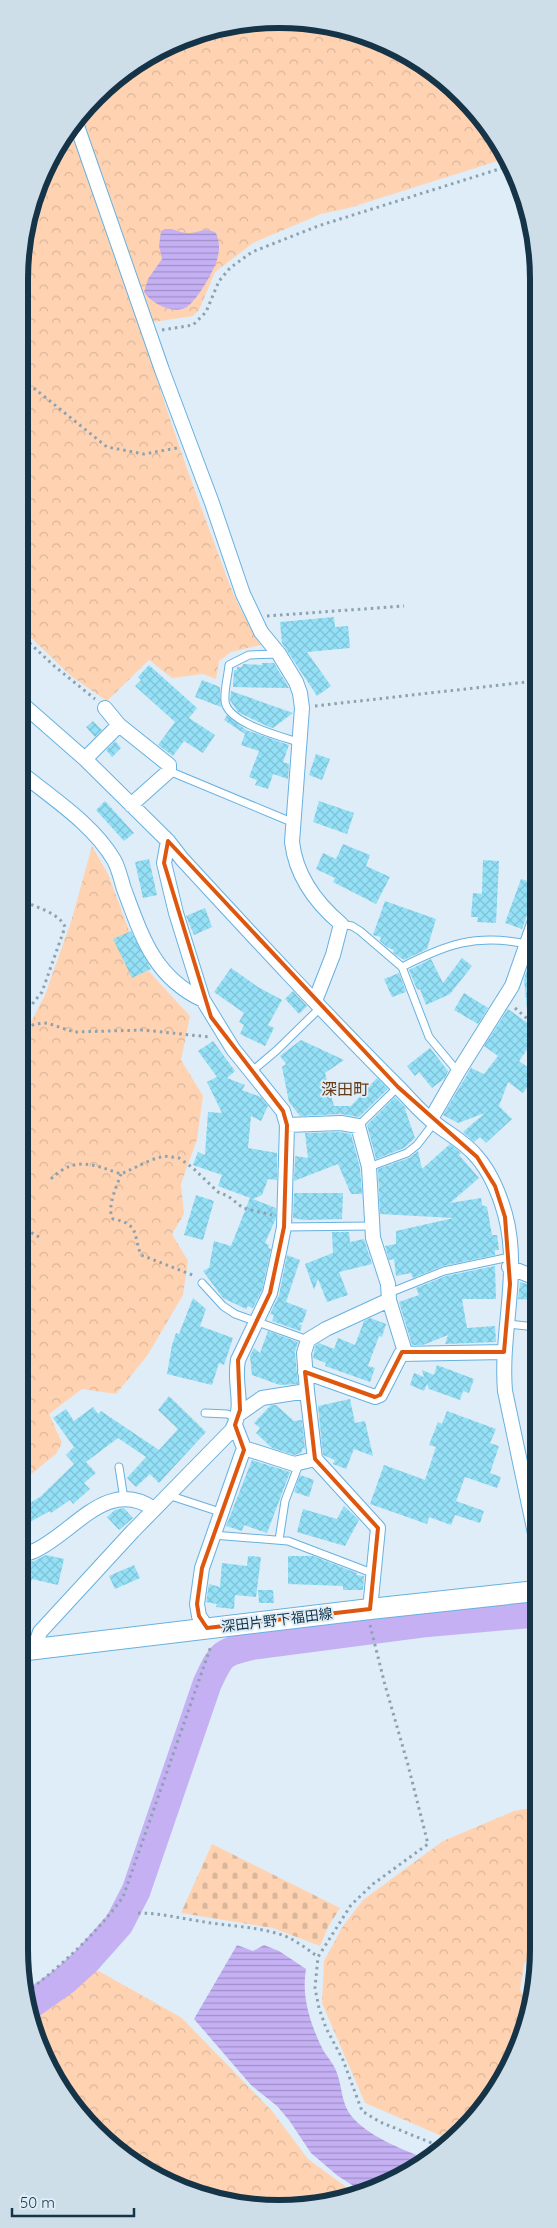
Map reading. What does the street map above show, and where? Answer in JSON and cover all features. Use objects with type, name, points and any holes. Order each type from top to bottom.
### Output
[{"type":"main road","name":"深田片野下福田線","points":[[28,1650],[530,1592]]},
{"type":"street","points":[[78,128],[190,446],[254,618],[261,632],[279,654],[296,682],[300,693],[302,708],[298,742],[294,857],[301,875],[314,897],[341,924],[318,1004]]},
{"type":"street","points":[[105,708],[119,725],[169,765],[169,771],[131,804]]},
{"type":"street","points":[[28,709],[85,759],[168,841],[222,902],[398,1087],[432,1121],[462,1141],[486,1169],[495,1186],[505,1217],[510,1262],[508,1324],[504,1352],[505,1391],[530,1510]]},
{"type":"street","points":[[85,759],[119,725]]},
{"type":"street","points":[[28,779],[79,820],[102,844],[115,861],[138,925],[152,955],[165,974],[184,991],[203,1000]]},
{"type":"street","points":[[168,841],[164,863],[176,913],[203,1000],[225,1038],[283,1111],[287,1125],[284,1223],[270,1294],[238,1360],[236,1369],[237,1419],[244,1448],[220,1512],[202,1568],[196,1604],[199,1616],[210,1628]]},
{"type":"street","points":[[432,1121],[458,1072],[505,1000],[512,986],[530,934]]},
{"type":"street","points":[[287,1125],[341,1123],[358,1126],[369,1167],[373,1238],[388,1284],[389,1297],[405,1352]]},
{"type":"street","points":[[510,1262],[530,1274]]},
{"type":"street","points":[[370,1609],[372,1573],[378,1528],[315,1459],[304,1353],[308,1340],[389,1297]]},
{"type":"street","points":[[306,1372],[375,1397],[380,1395],[393,1365],[401,1354],[405,1352],[504,1352]]},
{"type":"street","points":[[28,1649],[40,1632],[168,1495],[218,1446],[237,1419],[262,1398],[307,1391]]},
{"type":"street","points":[[244,1448],[294,1464],[315,1459]]},
{"type":"street","points":[[28,1553],[34,1551],[108,1502],[134,1499],[154,1510]]},
{"type":"lane","points":[[279,654],[249,655],[229,665],[225,701],[228,710],[258,729],[298,742]]},
{"type":"lane","points":[[169,771],[294,823]]},
{"type":"lane","points":[[341,924],[352,926],[360,931],[402,967],[429,1037],[458,1072]]},
{"type":"lane","points":[[402,967],[448,945],[499,940],[526,944]]},
{"type":"lane","points":[[251,1072],[277,1050],[318,1004]]},
{"type":"lane","points":[[358,1126],[398,1087]]},
{"type":"lane","points":[[369,1167],[407,1153],[417,1145],[432,1121]]},
{"type":"lane","points":[[284,1223],[373,1226]]},
{"type":"lane","points":[[389,1297],[444,1271],[510,1262]]},
{"type":"lane","points":[[202,1284],[223,1306],[244,1318],[308,1340]]},
{"type":"lane","points":[[508,1324],[530,1326]]},
{"type":"lane","points":[[205,1413],[227,1414],[237,1419]]},
{"type":"lane","points":[[279,1540],[285,1501],[299,1464]]},
{"type":"lane","points":[[119,1467],[124,1499]]},
{"type":"lane","points":[[168,1495],[220,1512]]},
{"type":"lane","points":[[213,1534],[288,1542],[372,1573]]},
{"type":"path","points":[[150,332],[193,325],[206,312],[219,281],[230,268],[252,252],[318,226],[504,167]]},
{"type":"path","points":[[28,387],[35,389],[107,447],[144,454],[190,446]]},
{"type":"path","points":[[254,618],[320,610],[404,606]]},
{"type":"path","points":[[28,642],[105,708]]},
{"type":"path","points":[[302,708],[530,682]]},
{"type":"path","points":[[28,904],[56,917],[63,922],[65,927],[42,992],[28,1009]]},
{"type":"path","points":[[505,1000],[530,1021]]},
{"type":"path","points":[[28,1027],[35,1024],[47,1023],[74,1032],[142,1030],[193,1037],[225,1038]]},
{"type":"path","points":[[51,1179],[68,1165],[94,1164],[121,1174],[150,1160],[164,1156],[179,1158],[193,1168],[218,1192],[228,1196],[243,1208],[284,1223]]},
{"type":"path","points":[[121,1174],[110,1215],[113,1220],[128,1223],[133,1228],[142,1255],[191,1272],[202,1284]]},
{"type":"path","points":[[28,1231],[38,1237]]},
{"type":"path","points":[[370,1609],[369,1622],[376,1652],[411,1774],[428,1844],[373,1884],[350,1905],[318,1957],[315,1988],[326,2028],[343,2060],[362,2111],[380,2122],[436,2145]]},
{"type":"path","points":[[31,1989],[80,1948],[108,1917],[122,1897],[212,1645],[210,1628]]},
{"type":"path","points":[[138,1913],[159,1913],[280,1934],[300,1944],[318,1957]]},
{"type":"highlighted area","points":[[168,841],[398,1087],[477,1157],[495,1186],[505,1217],[510,1284],[504,1352],[402,1352],[380,1395],[375,1397],[305,1372],[315,1459],[378,1528],[370,1609],[207,1628],[199,1616],[197,1604],[202,1568],[244,1450],[235,1425],[240,1410],[238,1360],[270,1293],[284,1227],[287,1125],[283,1111],[211,1017],[164,863]]},
{"type":"green space","points":[[262,28],[295,28],[343,36],[390,53],[431,79],[456,101],[478,126],[500,160],[349,208],[321,214],[253,243],[215,272],[199,310],[193,316],[140,324],[174,430],[227,577],[246,619],[264,644],[231,652],[219,661],[216,679],[203,674],[172,678],[149,660],[107,701],[71,676],[28,635],[28,262],[36,214],[53,167],[79,126],[113,90],[153,61],[167,53],[198,41],[230,32]]},
{"type":"green space","points":[[92,846],[108,874],[141,963],[190,1016],[181,1060],[203,1096],[197,1139],[181,1184],[184,1214],[172,1234],[188,1261],[183,1295],[147,1356],[116,1394],[82,1389],[49,1414],[62,1443],[56,1454],[28,1477],[28,1028],[45,995],[71,922]]},
{"type":"green space","points":[[530,1808],[530,1950],[530,1956],[524,1964],[520,1990],[525,1998],[510,2046],[496,2075],[478,2102],[445,2137],[365,2103],[322,2003],[324,1961],[343,1926],[363,1900],[443,1841],[514,1811]]},
{"type":"green space","points":[[212,1844],[340,1908],[328,1927],[320,1946],[273,1928],[181,1913]]},
{"type":"green space","points":[[88,1965],[182,2018],[272,2111],[308,2159],[350,2190],[327,2196],[295,2200],[262,2200],[214,2192],[167,2175],[126,2149],[101,2127],[79,2102],[53,2061],[35,2012]]},
{"type":"shaded area","points":[[171,229],[183,233],[212,231],[216,233],[219,244],[219,253],[214,268],[205,285],[189,305],[185,308],[174,310],[152,300],[144,292],[148,279],[162,259],[159,246],[161,231]]},
{"type":"shaded area","points":[[237,1945],[253,1951],[264,1945],[279,1951],[306,1969],[306,2001],[311,2021],[323,2050],[336,2070],[344,2103],[350,2114],[362,2126],[379,2138],[420,2156],[390,2175],[356,2188],[338,2176],[311,2153],[289,2120],[277,2106],[251,2085],[194,2019]]},
{"type":"building","points":[[334,617],[335,627],[348,626],[350,648],[307,652],[331,686],[317,696],[282,643],[280,622]]},
{"type":"building","points":[[262,663],[274,663],[289,688],[233,687],[234,670],[237,670],[237,667],[242,667],[243,664],[262,665]]},
{"type":"building","points":[[149,665],[197,708],[189,718],[215,735],[203,753],[184,741],[173,756],[158,745],[175,722],[135,686],[141,680],[138,677]]},
{"type":"building","points":[[202,680],[220,687],[221,707],[195,697]]},
{"type":"building","points":[[231,691],[293,713],[273,728],[269,727],[238,712],[230,700]]},
{"type":"building","points":[[227,715],[246,730],[289,745],[283,762],[289,764],[288,779],[273,774],[268,789],[255,785],[257,780],[249,777],[259,751],[241,745],[245,734],[224,720]]},
{"type":"building","points":[[93,721],[102,730],[95,737],[86,727]]},
{"type":"building","points":[[115,741],[121,748],[112,757],[106,750]]},
{"type":"building","points":[[316,754],[330,759],[322,780],[309,775]]},
{"type":"building","points":[[105,801],[134,833],[124,841],[96,810]]},
{"type":"building","points":[[319,801],[354,813],[347,834],[313,822]]},
{"type":"building","points":[[343,844],[370,855],[366,866],[390,877],[376,904],[333,882],[335,878],[316,869],[323,853],[336,859]]},
{"type":"building","points":[[149,859],[157,895],[143,898],[135,862]]},
{"type":"building","points":[[483,860],[499,861],[496,923],[477,922],[478,917],[471,917],[473,893],[482,894]]},
{"type":"building","points":[[530,876],[530,907],[522,929],[505,923],[521,879],[527,881]]},
{"type":"building","points":[[385,901],[436,919],[427,949],[404,960],[393,953],[394,950],[380,941],[381,937],[373,935]]},
{"type":"building","points":[[205,908],[212,927],[194,935],[186,916]]},
{"type":"building","points":[[131,931],[151,969],[132,978],[113,939]]},
{"type":"building","points":[[462,958],[472,966],[450,994],[426,1005],[420,989],[418,990],[416,987],[409,970],[431,959],[443,983]]},
{"type":"building","points":[[231,968],[258,987],[282,1000],[268,1025],[274,1028],[265,1046],[240,1034],[244,1025],[239,1022],[244,1013],[214,992]]},
{"type":"building","points":[[527,970],[530,970],[530,1009],[527,1009],[524,979]]},
{"type":"building","points":[[399,973],[406,992],[392,997],[384,979]]},
{"type":"building","points":[[293,991],[307,1006],[299,1014],[285,999]]},
{"type":"building","points":[[464,993],[488,1008],[478,1024],[454,1010]]},
{"type":"building","points":[[508,1009],[530,1025],[530,1045],[519,1061],[530,1069],[530,1083],[523,1093],[508,1082],[499,1106],[512,1119],[486,1143],[480,1137],[474,1142],[463,1132],[485,1113],[458,1123],[443,1115],[471,1068],[484,1074],[498,1056],[484,1046]]},
{"type":"building","points":[[301,1040],[344,1060],[325,1073],[334,1106],[351,1106],[377,1078],[388,1089],[359,1117],[341,1114],[300,1116],[289,1102],[282,1067],[286,1064],[280,1056]]},
{"type":"building","points":[[213,1041],[235,1071],[227,1078],[245,1085],[242,1090],[261,1097],[268,1106],[261,1121],[251,1116],[248,1148],[277,1153],[277,1180],[268,1179],[262,1195],[253,1199],[218,1186],[222,1175],[193,1165],[198,1152],[205,1155],[208,1112],[222,1113],[207,1082],[217,1077],[198,1051]]},
{"type":"building","points":[[430,1048],[448,1071],[445,1078],[432,1088],[419,1072],[415,1076],[407,1066]]},
{"type":"building","points":[[395,1097],[406,1108],[415,1138],[404,1148],[376,1159],[367,1125]]},
{"type":"building","points":[[340,1132],[351,1134],[360,1168],[362,1194],[351,1194],[338,1164],[294,1181],[295,1156],[308,1158],[305,1133]]},
{"type":"building","points":[[450,1144],[461,1153],[459,1155],[479,1178],[450,1203],[481,1198],[482,1205],[487,1207],[492,1235],[497,1235],[499,1250],[495,1250],[495,1255],[443,1266],[413,1278],[411,1273],[396,1276],[394,1259],[389,1260],[385,1246],[396,1244],[396,1231],[454,1218],[380,1214],[378,1169],[409,1158],[418,1151],[422,1169]]},
{"type":"building","points":[[294,1193],[343,1193],[342,1219],[304,1220],[293,1218]]},
{"type":"building","points":[[196,1195],[214,1201],[203,1240],[184,1235]]},
{"type":"building","points":[[250,1198],[276,1208],[276,1218],[265,1243],[271,1249],[262,1290],[253,1308],[248,1306],[246,1309],[223,1298],[203,1271],[209,1268],[214,1241],[231,1246]]},
{"type":"building","points":[[332,1232],[349,1232],[350,1242],[364,1239],[372,1264],[339,1272],[348,1295],[327,1302],[318,1279],[314,1290],[305,1264],[333,1253]]},
{"type":"building","points":[[287,1255],[300,1260],[286,1302],[307,1310],[303,1322],[298,1324],[302,1325],[300,1331],[272,1321],[274,1315],[270,1314],[279,1295]]},
{"type":"building","points":[[495,1266],[496,1299],[462,1299],[467,1328],[495,1326],[496,1342],[445,1344],[448,1335],[423,1345],[412,1345],[399,1302],[419,1295],[416,1288],[446,1276]]},
{"type":"building","points":[[520,1282],[530,1285],[530,1300],[518,1299]]},
{"type":"building","points":[[193,1298],[206,1309],[200,1326],[233,1338],[224,1365],[219,1363],[212,1385],[167,1374],[176,1333],[179,1334]]},
{"type":"building","points":[[370,1318],[386,1324],[382,1337],[379,1336],[368,1366],[375,1368],[370,1382],[325,1366],[326,1363],[313,1358],[315,1346],[319,1343],[334,1349],[338,1338],[355,1345],[364,1321]]},
{"type":"building","points":[[268,1331],[298,1342],[295,1352],[298,1384],[280,1385],[252,1375],[250,1356],[254,1348],[260,1353]]},
{"type":"building","points":[[437,1365],[474,1379],[469,1393],[463,1391],[460,1400],[429,1389],[427,1384],[424,1391],[410,1385],[414,1373],[424,1377],[422,1370],[434,1375]]},
{"type":"building","points":[[169,1396],[206,1432],[159,1483],[150,1474],[136,1487],[127,1478],[146,1457],[118,1438],[86,1462],[96,1473],[84,1483],[90,1489],[73,1504],[70,1500],[51,1513],[50,1511],[28,1523],[28,1504],[40,1497],[74,1464],[66,1455],[74,1447],[53,1418],[66,1409],[74,1421],[93,1407],[98,1414],[101,1411],[159,1450],[178,1429],[158,1410]]},
{"type":"building","points":[[350,1399],[355,1423],[365,1421],[373,1456],[354,1449],[346,1469],[333,1464],[335,1460],[323,1455],[318,1406]]},
{"type":"building","points":[[271,1405],[276,1405],[294,1421],[302,1420],[305,1449],[303,1448],[301,1453],[294,1455],[272,1448],[256,1433],[260,1428],[254,1423]]},
{"type":"building","points":[[447,1411],[496,1429],[490,1443],[499,1446],[490,1473],[501,1477],[497,1488],[465,1477],[456,1501],[484,1511],[480,1523],[455,1515],[451,1525],[429,1517],[427,1524],[370,1504],[384,1465],[425,1480],[436,1447],[429,1445],[438,1422],[442,1424]]},
{"type":"building","points":[[252,1460],[290,1472],[267,1533],[244,1525],[242,1531],[226,1526]]},
{"type":"building","points":[[300,1475],[314,1480],[309,1497],[294,1492]]},
{"type":"building","points":[[344,1506],[359,1520],[345,1546],[297,1532],[303,1509],[337,1519]]},
{"type":"building","points":[[124,1508],[133,1518],[119,1530],[107,1517],[115,1510]]},
{"type":"building","points":[[46,1555],[64,1559],[58,1585],[32,1579],[30,1585],[28,1585],[28,1562]]},
{"type":"building","points":[[248,1556],[261,1557],[256,1597],[235,1595],[234,1609],[216,1607],[217,1604],[206,1602],[209,1584],[220,1587],[222,1563],[247,1566]]},
{"type":"building","points":[[288,1556],[313,1556],[357,1573],[356,1575],[364,1576],[363,1590],[343,1590],[343,1586],[288,1584]]},
{"type":"building","points":[[134,1565],[140,1578],[115,1589],[109,1576]]},
{"type":"building","points":[[258,1590],[273,1590],[274,1603],[259,1603]]},
{"type":"waterway","points":[[33,2003],[64,1981],[87,1960],[119,1924],[136,1891],[207,1684],[220,1660],[229,1652],[254,1645],[422,1623],[530,1614]]},
{"type":"district","name":"深田町","points":[[345,1089]]}]
